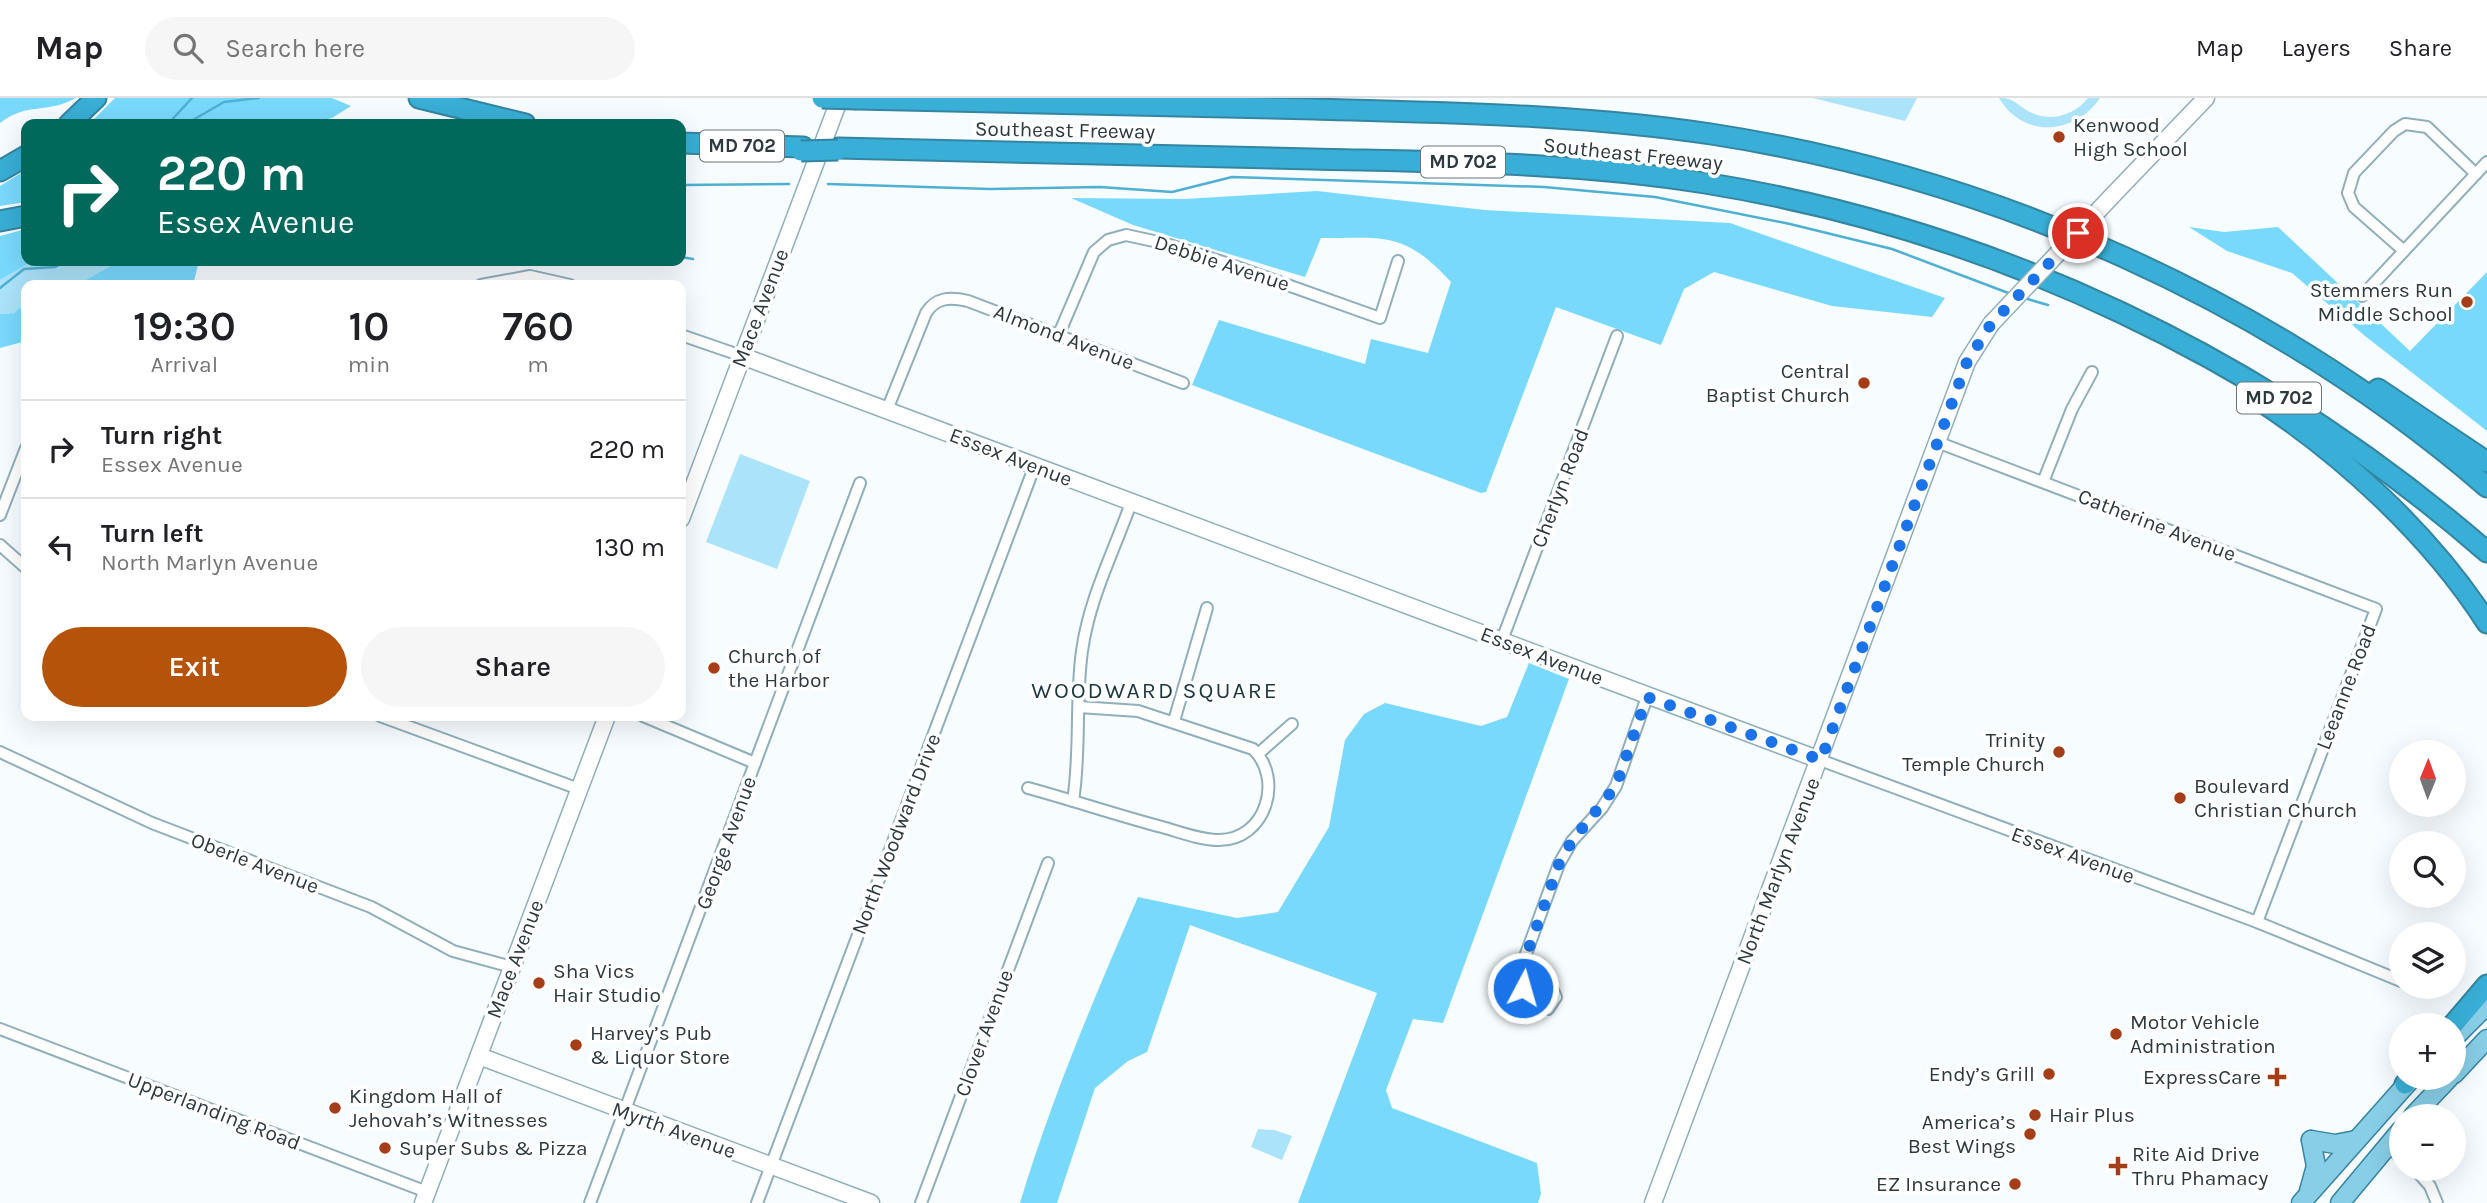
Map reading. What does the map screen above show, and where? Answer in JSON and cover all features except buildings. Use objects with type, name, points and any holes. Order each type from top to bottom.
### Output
[{"type":"highway","points":[[74,119],[96,98]]},
{"type":"highway","points":[[419,98],[505,119]]},
{"type":"highway","name":"Southeast Freeway","points":[[816,98],[1511,115],[1660,127],[1768,144],[1885,172],[1998,207],[2081,239],[2203,298],[2287,345],[2414,429],[2487,488]]},
{"type":"highway","points":[[958,98],[992,102]]},
{"type":"highway","name":"Southeast Freeway","points":[[686,143],[802,149],[1457,162],[1652,176],[1760,193],[1873,219],[1985,255],[2048,279],[2163,332],[2264,389],[2388,472],[2487,552]]},
{"type":"highway","points":[[686,153],[802,149]]},
{"type":"highway","points":[[0,171],[21,159]]},
{"type":"highway","points":[[2081,239],[2250,311],[2354,372],[2487,462]]},
{"type":"highway","points":[[2048,279],[2161,337],[2294,426],[2402,517],[2445,564],[2487,623]]},
{"type":"highway","points":[[2463,1013],[2487,985]]},
{"type":"main road","points":[[2466,1026],[2487,1005]]},
{"type":"main road","points":[[2466,1061],[2487,1039]]},
{"type":"main road","points":[[2304,1199],[2400,1090]]},
{"type":"main road","points":[[2424,1104],[2438,1090]]},
{"type":"main road","points":[[2304,1199],[2316,1166],[2311,1140],[2335,1144],[2356,1140]]},
{"type":"main road","points":[[2340,1203],[2389,1157]]},
{"type":"street","name":"Mace Avenue","points":[[686,505],[840,98]]},
{"type":"street","name":"North Marlyn Avenue","points":[[1653,1203],[1821,760],[1967,362],[1991,324],[2206,98]]},
{"type":"street","points":[[2403,250],[2354,207],[2348,193],[2354,173],[2393,131],[2405,124],[2427,127],[2476,173]]},
{"type":"street","points":[[2362,296],[2487,162]]},
{"type":"street","name":"Debbie Avenue","points":[[1059,334],[1090,258],[1102,244],[1119,236],[1137,236],[1163,243],[1380,318],[1398,261]]},
{"type":"street","points":[[508,280],[530,276],[548,280]]},
{"type":"street","name":"Almond Avenue","points":[[887,410],[926,313],[943,299],[968,301],[1183,383]]},
{"type":"street","name":"Cherlyn Road","points":[[1502,640],[1617,336]]},
{"type":"street","name":"Essex Avenue","points":[[686,337],[1502,640],[1647,697],[2257,922],[2389,976]]},
{"type":"street","points":[[2043,482],[2072,409],[2092,372]]},
{"type":"street","name":"Catherine Avenue","points":[[1937,442],[2375,609]]},
{"type":"street","points":[[0,515],[21,461]]},
{"type":"street","name":"North Woodward Drive","points":[[757,1203],[1035,465]]},
{"type":"street","name":"George Avenue","points":[[590,1203],[860,483]]},
{"type":"street","points":[[1073,801],[1078,760],[1080,669],[1087,625],[1131,503]]},
{"type":"street","points":[[0,545],[21,564]]},
{"type":"street","points":[[1174,721],[1207,608]]},
{"type":"street","name":"Leeanne Road","points":[[2257,922],[2375,609]]},
{"type":"street","points":[[1523,968],[1559,864],[1572,841],[1616,786],[1647,697]]},
{"type":"street","points":[[1028,788],[1197,837],[1230,839],[1254,824],[1267,805],[1268,776],[1258,754],[1241,743],[1174,721],[1125,709],[1079,708]]},
{"type":"street","points":[[394,721],[579,789]]},
{"type":"street","name":"Mace Avenue","points":[[425,1197],[605,721]]},
{"type":"street","points":[[655,721],[755,763]]},
{"type":"street","points":[[1258,754],[1292,724]]},
{"type":"street","name":"Oberle Avenue","points":[[0,752],[177,833],[371,907],[453,951],[512,967]]},
{"type":"street","name":"Clover Avenue","points":[[921,1203],[1048,863]]},
{"type":"street","name":"Upperlanding Road","points":[[0,1029],[425,1197]]},
{"type":"street","name":"Myrth Avenue","points":[[479,1056],[871,1203]]},
{"type":"street","points":[[2426,1181],[2437,1203]]},
{"type":"shaded area","points":[[0,98],[76,98],[56,106],[19,112],[0,123]]},
{"type":"shaded area","points":[[115,98],[332,98],[351,106],[327,119],[94,119]]},
{"type":"shaded area","points":[[1813,98],[1917,98],[1905,121]]},
{"type":"shaded area","points":[[1999,98],[2012,100],[2036,115],[2052,117],[2076,109],[2088,98],[2100,98],[2077,119],[2049,127],[2035,126],[2021,120],[2009,111]]},
{"type":"shaded area","points":[[21,173],[21,203],[0,206],[0,186]]},
{"type":"shaded area","points":[[1317,191],[1485,210],[1730,223],[1945,298],[1932,317],[1832,306],[1714,272],[1684,289],[1661,345],[1556,307],[1486,492],[1481,493],[1192,385],[1219,320],[1365,364],[1371,339],[1428,353],[1451,282],[1420,254],[1393,241],[1378,238],[1321,238],[1305,277],[1133,225],[1071,198],[1184,199]]},
{"type":"shaded area","points":[[2189,227],[2224,232],[2278,227],[2410,351],[2487,272],[2487,431],[2365,336],[2292,273],[2227,251]]},
{"type":"shaded area","points":[[21,230],[21,266],[24,266],[0,280],[0,236]]},
{"type":"shaded area","points":[[24,266],[110,266],[86,280],[21,280],[21,307],[14,313],[0,314],[0,280]]},
{"type":"shaded area","points":[[110,266],[198,266],[194,280],[86,280]]},
{"type":"shaded area","points":[[21,307],[21,342],[0,348],[0,314],[14,313]]},
{"type":"shaded area","points":[[740,454],[810,481],[777,569],[706,542]]},
{"type":"shaded area","points":[[1529,663],[1569,679],[1443,1023],[1413,1019],[1386,1090],[1392,1108],[1537,1163],[1541,1194],[1538,1203],[1298,1203],[1377,993],[1190,925],[1147,1052],[1128,1061],[1095,1088],[1057,1203],[1020,1203],[1060,1086],[1138,897],[1237,918],[1278,912],[1329,827],[1345,740],[1364,714],[1385,703],[1481,726],[1507,717]]},
{"type":"shaded area","points":[[1258,1129],[1274,1130],[1292,1136],[1282,1160],[1251,1147]]},
{"type":"waterway","points":[[173,119],[192,98]]},
{"type":"waterway","points":[[195,119],[224,102],[259,98]]},
{"type":"waterway","points":[[828,184],[990,189],[1100,187],[1172,192],[1232,177],[1544,187],[1655,197],[1790,224],[1892,249],[2011,294]]},
{"type":"waterway","points":[[686,185],[789,184]]},
{"type":"waterway","points":[[686,258],[693,259]]},
{"type":"waterway","points":[[0,288],[24,269],[57,266]]},
{"type":"waterway","points":[[2024,298],[2048,305]]},
{"type":"place","name":"Kenwood High School","points":[[2059,137]]},
{"type":"place","name":"Stemmers Run Middle School","points":[[2467,302]]},
{"type":"place","name":"Central Baptist Church","points":[[1864,383]]},
{"type":"place","name":"Church of the Harbor","points":[[714,668]]},
{"type":"place","name":"Trinity Temple Church","points":[[2059,752]]},
{"type":"place","name":"Boulevard Christian Church","points":[[2180,798]]},
{"type":"place","name":"Sha Vics Hair Studio","points":[[539,983]]},
{"type":"place","name":"Motor Vehicle Administration","points":[[2116,1034]]},
{"type":"place","name":"Harvey’s Pub & Liquor Store","points":[[576,1045]]},
{"type":"place","name":"Endy’s Grill","points":[[2049,1074]]},
{"type":"place","name":"ExpressCare","points":[[2277,1077]]},
{"type":"place","name":"Kingdom Hall of Jehovah’s Witnesses","points":[[335,1108]]},
{"type":"place","name":"Hair Plus","points":[[2035,1115]]},
{"type":"place","name":"America’s Best Wings","points":[[2030,1134]]},
{"type":"place","name":"Super Subs & Pizza","points":[[385,1148]]},
{"type":"place","name":"Rite Aid Drive Thru Phamacy","points":[[2118,1166]]},
{"type":"place","name":"EZ Insurance","points":[[2015,1184]]},
{"type":"district","name":"WOODWARD SQUARE","points":[[1155,690]]},
{"type":"route","points":[[1523,988],[1524,962],[1559,864],[1572,841],[1602,808],[1616,786],[1647,697],[1821,760],[1967,362],[1991,324],[2078,233]]}]
